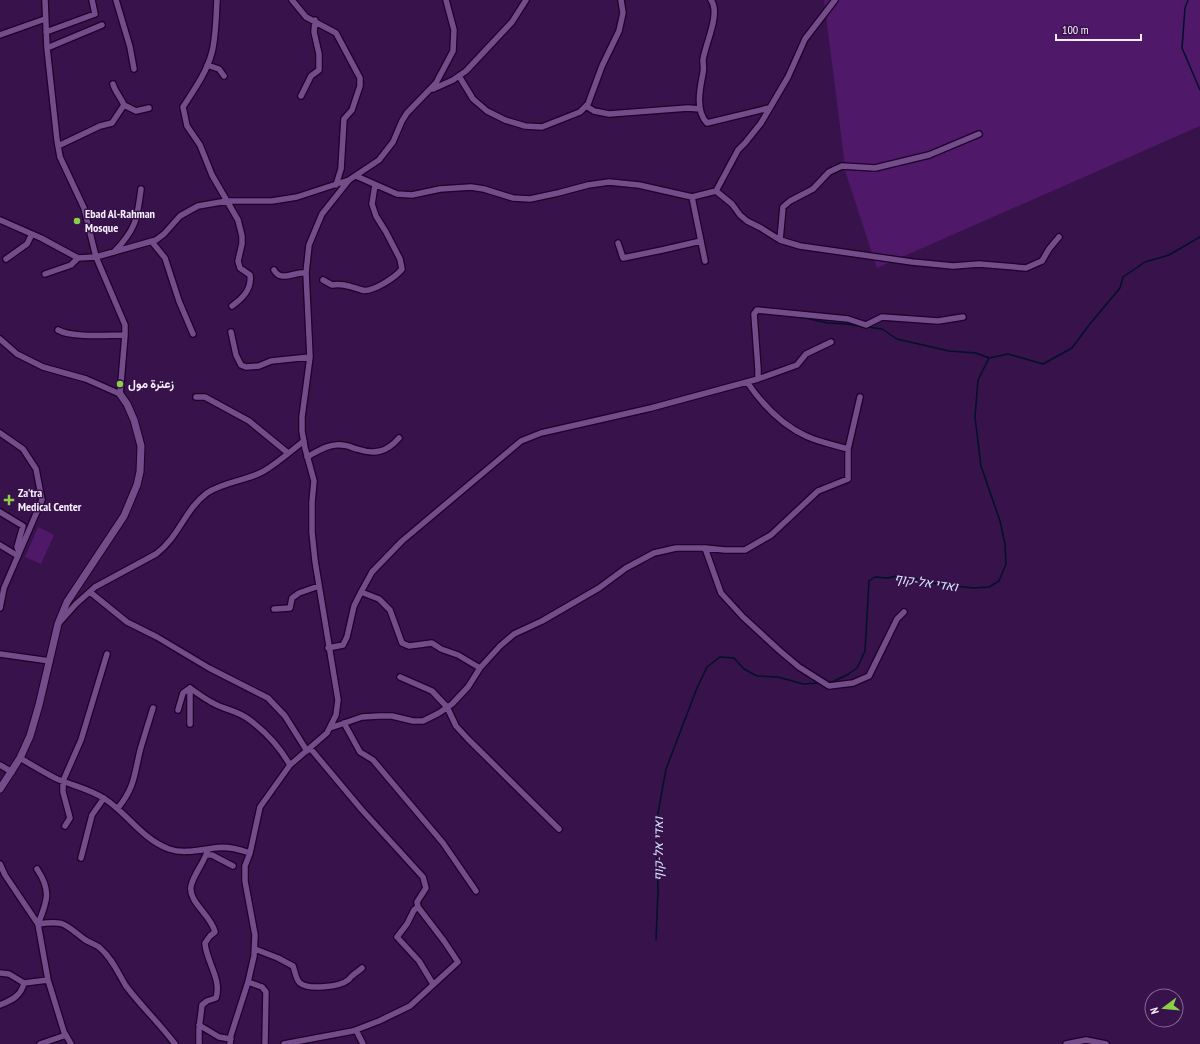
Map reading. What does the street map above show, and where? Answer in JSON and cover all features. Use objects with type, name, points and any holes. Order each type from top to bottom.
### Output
[{"type":"street","points":[[45,0],[47,48],[60,157],[84,208],[96,257],[125,325],[120,394]]},
{"type":"street","points":[[46,32],[95,14],[92,0]]},
{"type":"street","points":[[116,0],[130,47],[134,69]]},
{"type":"street","points":[[217,0],[212,53],[202,77],[183,107],[187,126],[200,145],[212,176],[238,220],[242,236],[242,244],[238,261],[240,268],[250,275],[251,281],[250,287],[242,299],[232,306]]},
{"type":"street","points":[[292,0],[306,17],[315,20],[336,33],[360,78],[360,86],[352,110],[344,119],[341,169],[336,186]]},
{"type":"street","points":[[0,220],[32,234],[78,258],[96,257],[152,242],[164,234],[180,216],[194,208],[207,204],[227,201],[257,202],[286,199],[336,186],[349,180],[379,160],[393,142],[406,114],[436,84],[453,50],[454,30],[446,0]]},
{"type":"street","points":[[431,90],[453,80],[466,71],[512,22],[526,0]]},
{"type":"street","points":[[459,76],[473,99],[487,111],[505,120],[525,126],[542,127],[580,112],[586,106],[602,66],[619,31],[623,13],[621,0]]},
{"type":"street","points":[[711,0],[714,3],[715,12],[703,61],[704,71],[701,80],[700,109],[704,119],[707,123],[769,108]]},
{"type":"street","points":[[356,176],[397,194],[412,195],[440,189],[471,187],[484,189],[513,198],[530,199],[588,185],[610,182],[639,185],[692,197],[716,191],[738,150],[761,123],[788,78],[805,39],[835,0]]},
{"type":"street","points":[[0,35],[45,19]]},
{"type":"street","points":[[301,96],[311,76],[319,70],[319,54],[314,32],[315,20]]},
{"type":"street","points":[[47,48],[102,25]]},
{"type":"street","points":[[207,65],[218,69],[224,76]]},
{"type":"street","points":[[113,84],[124,105],[136,111],[149,108]]},
{"type":"street","points":[[58,146],[100,126],[112,123],[124,105]]},
{"type":"street","points":[[586,106],[594,111],[609,114],[688,108],[700,109]]},
{"type":"street","points":[[780,240],[783,207],[790,201],[813,189],[829,172],[842,166],[875,168],[928,155],[979,134]]},
{"type":"street","points":[[199,1025],[219,1037],[231,1041],[248,982],[255,949],[255,935],[245,866],[250,852],[260,807],[290,765],[327,733],[336,714],[338,700],[328,648],[312,532],[314,481],[304,441],[302,417],[310,357],[306,273],[309,246],[322,214],[349,180]]},
{"type":"street","points":[[323,280],[332,285],[347,285],[367,291],[378,287],[398,274],[402,269],[400,259],[376,216],[372,204],[375,185]]},
{"type":"street","points":[[114,253],[125,241],[137,219],[140,189]]},
{"type":"street","points":[[716,191],[732,204],[740,215],[747,221],[780,240],[800,246],[912,262],[953,266],[979,264],[1026,268],[1042,261],[1049,248],[1059,237]]},
{"type":"street","points":[[692,197],[705,262]]},
{"type":"street","points":[[6,259],[27,244],[32,234]]},
{"type":"street","points":[[618,243],[623,258],[701,240]]},
{"type":"street","points":[[152,242],[165,258],[179,301],[193,334]]},
{"type":"street","points":[[45,274],[71,265],[78,258]]},
{"type":"street","points":[[274,270],[276,275],[280,276],[300,272],[306,273]]},
{"type":"street","points":[[758,379],[754,314],[757,310],[848,319],[866,325],[882,317],[938,321],[963,317]]},
{"type":"street","points":[[58,330],[62,333],[84,335],[125,335]]},
{"type":"street","points":[[231,332],[236,355],[241,365],[246,367],[259,366],[271,361],[310,357]]},
{"type":"street","points":[[0,339],[17,354],[43,367],[86,379],[120,394],[127,404],[134,420],[141,446],[140,472],[129,507],[67,602],[58,624],[50,661],[30,736],[20,758],[0,789]]},
{"type":"street","points":[[328,648],[343,645],[354,606],[360,592],[372,572],[402,542],[521,441],[530,436],[541,433],[651,408],[758,379],[797,365],[806,354],[831,342]]},
{"type":"street","points":[[747,382],[768,408],[789,426],[807,436],[848,449]]},
{"type":"street","points":[[196,397],[205,397],[249,421],[288,453]]},
{"type":"street","points":[[330,728],[362,717],[392,716],[412,721],[423,721],[447,707],[468,687],[480,668],[500,646],[514,634],[542,622],[600,588],[626,568],[654,553],[676,548],[745,550],[771,535],[818,491],[848,479],[848,449],[860,397]]},
{"type":"street","points":[[0,433],[23,449],[36,469],[42,500],[4,588],[0,608]]},
{"type":"street","points":[[308,457],[325,448],[342,444],[363,451],[379,452],[392,446],[399,438]]},
{"type":"street","points":[[58,624],[76,604],[95,587],[156,554],[165,547],[173,538],[198,501],[208,492],[218,487],[263,472],[304,441]]},
{"type":"street","points":[[0,512],[23,526],[17,547],[18,554]]},
{"type":"street","points":[[0,545],[18,554]]},
{"type":"street","points":[[704,548],[721,593],[743,617],[780,651],[799,667],[829,686],[853,683],[869,676],[897,619],[904,612]]},
{"type":"street","points":[[274,609],[290,608],[292,598],[298,593],[320,586]]},
{"type":"street","points":[[90,592],[127,622],[157,637],[209,668],[268,698],[285,716],[308,750],[423,877],[426,888],[417,902],[418,907],[458,962],[410,1006],[379,1021],[356,1030],[300,1043],[284,1044]]},
{"type":"street","points":[[360,592],[378,599],[390,610],[402,643],[409,646],[432,644],[458,655],[480,668]]},
{"type":"street","points":[[0,654],[50,661]]},
{"type":"street","points":[[65,826],[70,818],[63,792],[63,781],[81,740],[107,654]]},
{"type":"street","points":[[400,677],[432,691],[447,707],[456,726],[559,829]]},
{"type":"street","points":[[190,688],[213,704],[230,709],[246,717],[268,735],[282,750],[290,765]]},
{"type":"street","points":[[178,710],[183,693],[190,688]]},
{"type":"street","points":[[190,688],[190,724]]},
{"type":"street","points":[[118,808],[127,796],[135,777],[141,748],[153,708]]},
{"type":"street","points":[[344,723],[360,752],[373,760],[442,843],[476,891]]},
{"type":"street","points":[[20,758],[63,781],[89,790],[104,798],[118,808],[147,837],[170,850],[207,852],[231,848],[250,852]]},
{"type":"street","points":[[0,765],[12,772]]},
{"type":"street","points":[[81,858],[92,815],[104,798]]},
{"type":"street","points":[[207,852],[233,866]]},
{"type":"street","points":[[199,1044],[199,1025],[202,1005],[207,1001],[216,998],[217,993],[215,974],[205,950],[204,943],[215,932],[214,925],[190,893],[191,885],[207,852]]},
{"type":"street","points":[[0,864],[5,875],[38,924],[48,980],[66,1035],[72,1044]]},
{"type":"street","points":[[37,869],[46,883],[47,890],[45,907],[38,924]]},
{"type":"street","points":[[418,907],[414,910],[407,924],[397,937],[419,961],[434,984]]},
{"type":"street","points":[[38,924],[63,923],[73,929],[85,940],[100,948],[113,963],[126,986],[176,1044]]},
{"type":"street","points":[[255,949],[293,966],[299,983],[305,985],[324,987],[336,985],[348,981],[352,975],[362,968]]},
{"type":"street","points":[[0,974],[10,974],[24,983],[48,980]]},
{"type":"street","points":[[248,982],[262,987],[266,992],[265,1044]]},
{"type":"street","points":[[0,1005],[19,994],[23,990],[24,983]]},
{"type":"street","points":[[356,1030],[363,1044]]},
{"type":"street","points":[[40,1044],[66,1035]]},
{"type":"street","points":[[1070,1044],[1086,1040],[1106,1044]]},
{"type":"shaded area","points":[[824,0],[1200,0],[1200,126],[877,268],[846,174]]},
{"type":"shaded area","points":[[38,527],[54,535],[41,564],[25,557]]},
{"type":"waterway","name":"ואדי אל-קוף","points":[[1188,0],[1185,8],[1182,48],[1200,90]]},
{"type":"waterway","name":"ואדי אל-קוף","points":[[828,682],[832,682],[847,675],[857,668],[865,651],[869,581],[875,577],[888,578],[901,575],[937,584],[974,588],[989,587],[999,581],[1006,564],[1005,544],[1000,521],[981,466],[975,417],[978,380],[989,358],[1008,354],[1043,364],[1072,348],[1120,288],[1123,277],[1145,262],[1169,255],[1200,237]]},
{"type":"waterway","points":[[801,317],[828,323],[882,329],[897,339],[949,351],[976,353],[989,358]]},
{"type":"waterway","name":"ואדי אל-קוף","points":[[656,940],[658,891],[656,824],[666,769],[697,688],[707,667],[720,657],[734,658],[744,669],[757,676],[778,677],[803,684],[820,683]]},
{"type":"place","name":"Ebad Al-Rahman Mosque","points":[[77,221]]},
{"type":"place","name":"زعترة مول","points":[[120,384]]},
{"type":"place","name":"Za'tra Medical Center","points":[[9,500]]}]
